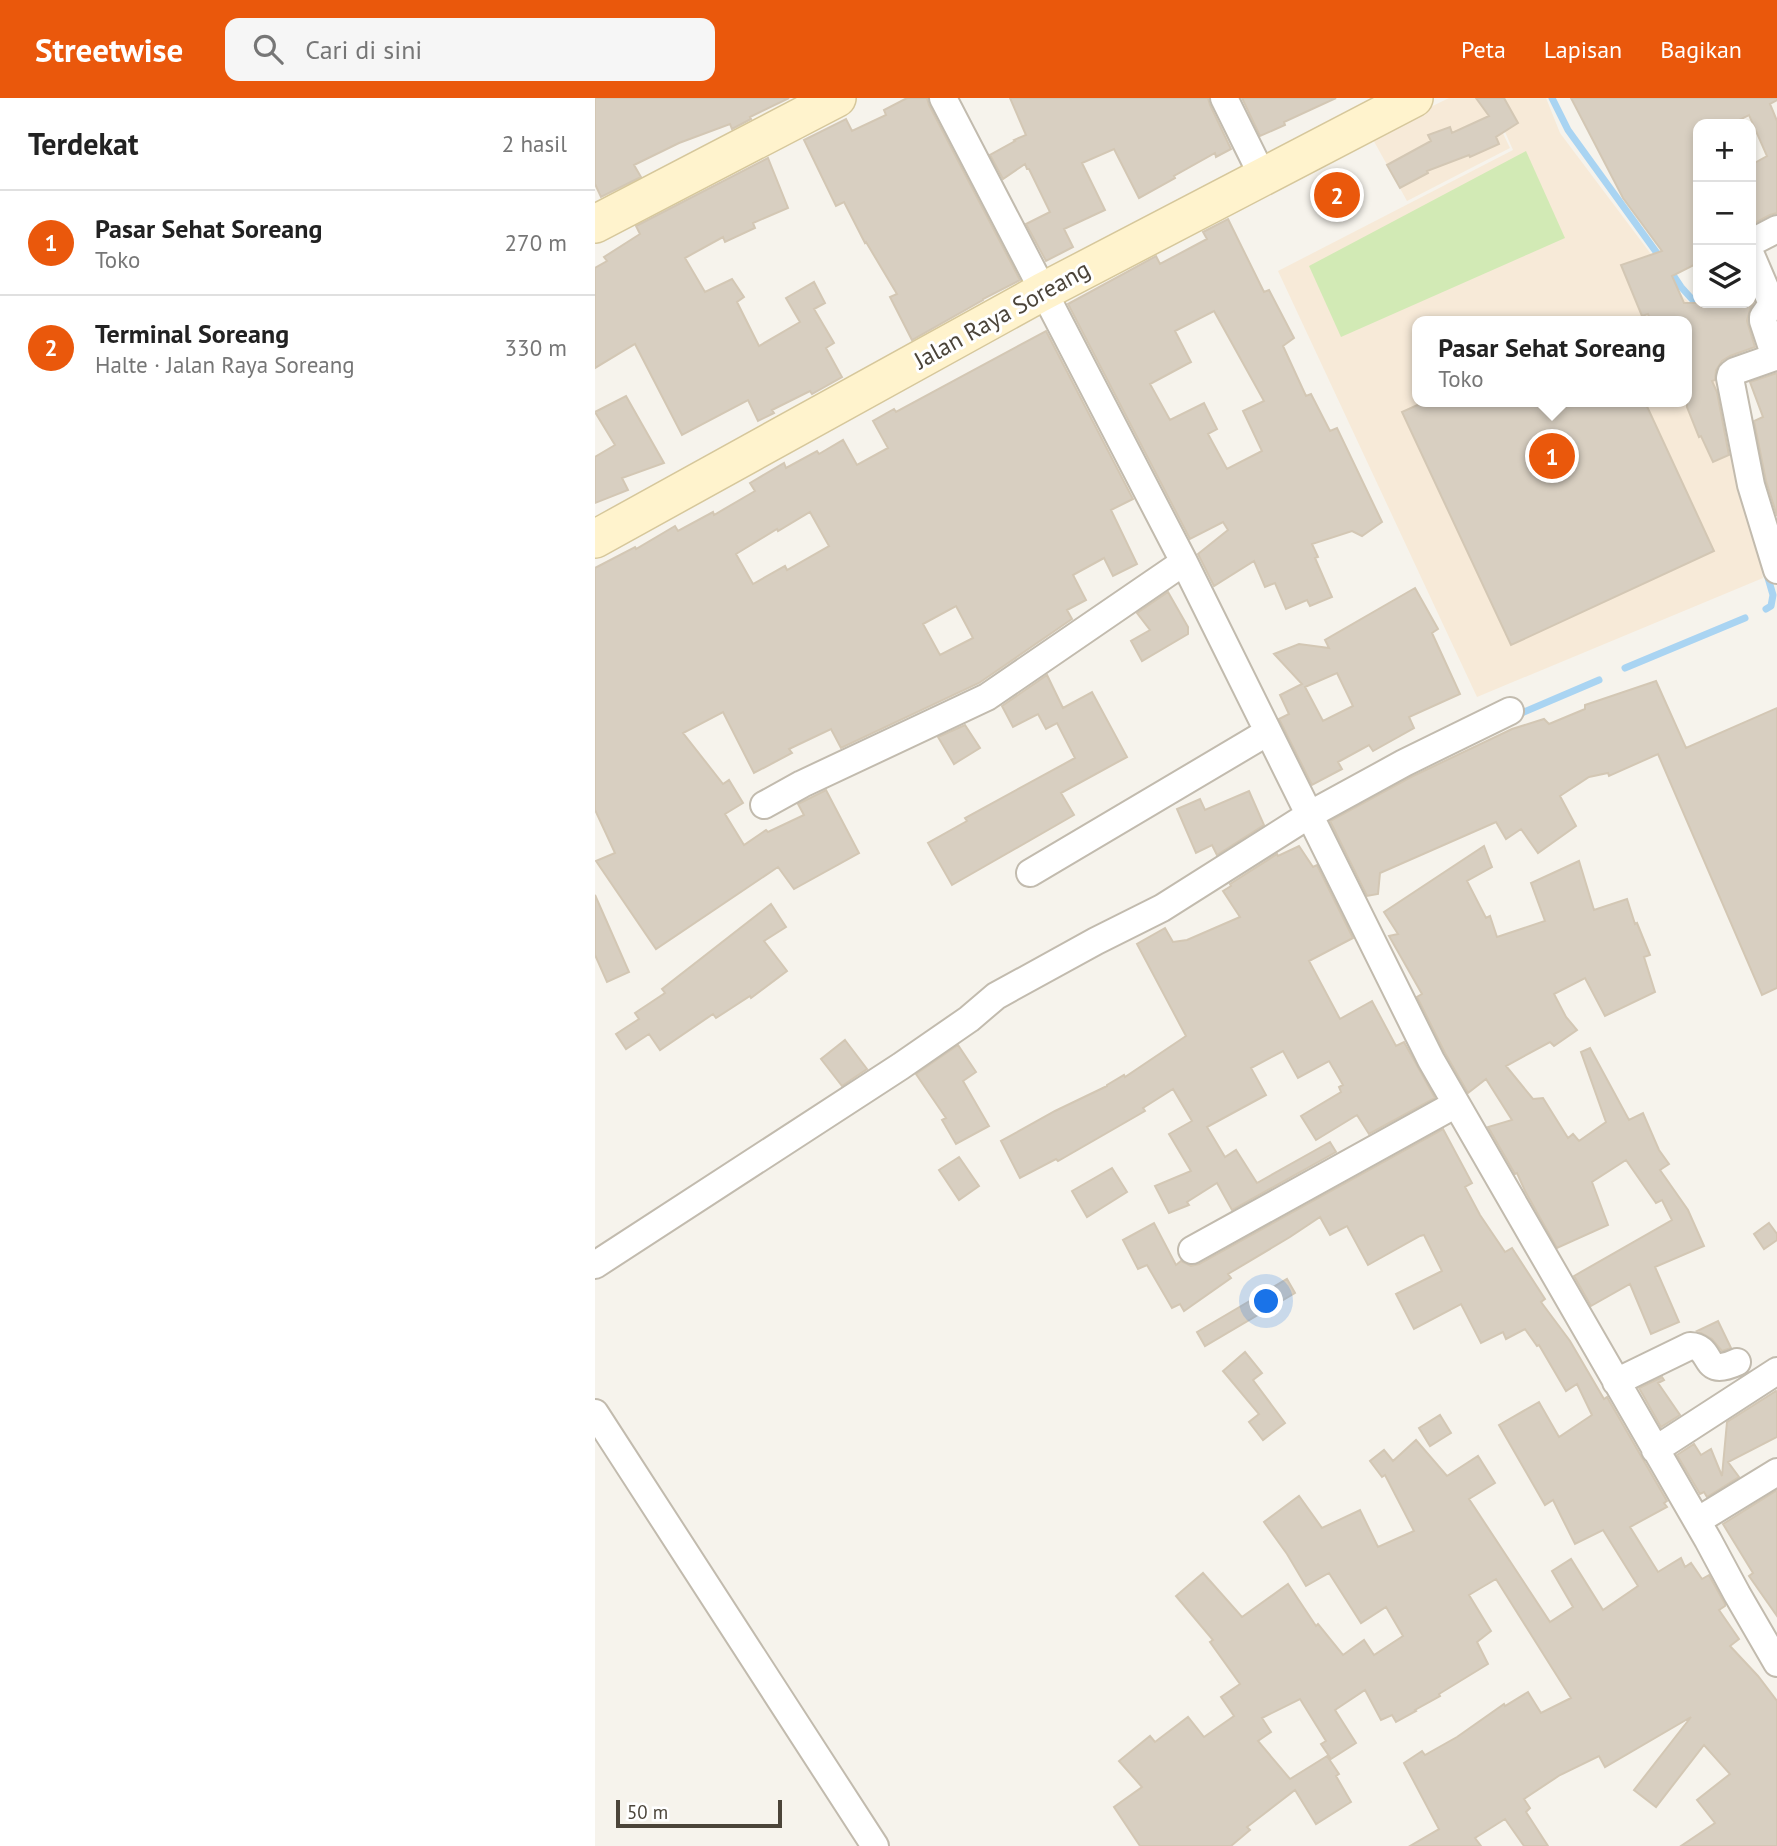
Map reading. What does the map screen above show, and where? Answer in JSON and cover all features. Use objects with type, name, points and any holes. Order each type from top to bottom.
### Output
[{"type":"main road","points":[[595,224],[837,98]]},
{"type":"main road","name":"Jalan Raya Soreang","points":[[595,539],[1042,292],[1414,98]]},
{"type":"street","points":[[943,98],[1184,562],[1431,1060],[1777,1663]]},
{"type":"street","points":[[1224,98],[1263,177]]},
{"type":"street","points":[[1752,245],[1754,241],[1777,229]]},
{"type":"street","points":[[1756,267],[1772,304],[1763,321],[1774,354],[1772,358],[1735,371],[1730,378],[1751,485],[1777,570]]},
{"type":"street","points":[[764,805],[802,784],[987,697],[1184,562]]},
{"type":"street","points":[[595,1265],[901,1066],[969,1019],[996,996],[1162,908],[1309,815],[1403,763],[1510,711]]},
{"type":"street","points":[[1030,873],[1268,732]]},
{"type":"street","points":[[1192,1250],[1456,1104]]},
{"type":"street","points":[[1616,1382],[1690,1346],[1702,1349],[1713,1366],[1718,1368],[1737,1362]]},
{"type":"street","points":[[1655,1450],[1777,1371]]},
{"type":"street","points":[[595,1413],[875,1846]]},
{"type":"street","points":[[1697,1521],[1777,1472]]},
{"type":"shaded area","points":[[1449,98],[1486,98],[1510,148],[1407,201],[1371,136]]},
{"type":"shaded area","points":[[1490,98],[1546,98],[1560,133],[1684,298],[1703,315],[1717,334],[1763,578],[1477,697],[1278,271],[1513,150]]},
{"type":"green space","points":[[1526,151],[1565,238],[1341,337],[1309,266]]},
{"type":"building","points":[[595,98],[789,98],[732,129],[730,124],[679,143],[634,165],[641,177],[601,197],[595,184]]},
{"type":"building","points":[[907,98],[927,98],[1020,280],[912,340],[890,297],[897,294],[865,243],[844,202],[836,206],[804,140],[846,119],[852,131],[886,115],[884,110]]},
{"type":"building","points":[[1010,98],[1208,98],[1231,149],[1216,157],[1215,153],[1139,198],[1114,149],[1082,163],[1105,210],[1064,229],[1073,247],[1046,261],[1026,224],[1050,212],[1029,169],[1025,164],[1003,179],[990,155],[1026,135]]},
{"type":"building","points":[[1242,98],[1336,98],[1260,136]]},
{"type":"building","points":[[1476,98],[1504,98],[1518,123],[1496,137],[1499,144],[1427,171],[1428,173],[1400,188],[1387,165],[1431,141],[1428,135],[1450,127],[1452,133],[1489,116]]},
{"type":"building","points":[[1571,98],[1777,98],[1770,104],[1777,121],[1777,213],[1756,222],[1756,162],[1767,156],[1756,131],[1756,119],[1751,119],[1749,115],[1741,119],[1693,119],[1693,266],[1672,276],[1684,303],[1693,303],[1693,308],[1751,308],[1747,321],[1755,347],[1730,356],[1722,361],[1716,370],[1715,380],[1712,381],[1717,392],[1729,455],[1713,462],[1687,407],[1692,407],[1692,316],[1642,316],[1621,265],[1662,251],[1623,198]]},
{"type":"building","points":[[768,158],[788,208],[753,223],[755,228],[725,242],[723,237],[685,258],[705,292],[732,279],[744,297],[737,302],[759,346],[800,322],[786,298],[814,282],[825,303],[814,309],[834,343],[826,348],[842,377],[812,394],[810,391],[772,410],[774,413],[758,421],[748,400],[682,435],[635,344],[595,368],[595,268],[607,261],[604,257],[640,234],[636,226]]},
{"type":"building","points":[[1228,219],[1264,292],[1269,290],[1294,338],[1283,346],[1306,396],[1311,394],[1330,431],[1337,428],[1382,522],[1362,536],[1352,531],[1312,544],[1318,557],[1315,558],[1332,597],[1310,606],[1307,600],[1286,609],[1275,583],[1265,587],[1254,561],[1214,586],[1198,554],[1228,530],[1223,522],[1190,539],[1068,304],[1156,256],[1160,264],[1207,239],[1203,232]],"holes":[[[1214,311],[1264,401],[1243,411],[1262,451],[1227,469],[1208,434],[1217,429],[1204,403],[1170,420],[1150,384],[1191,362],[1175,331]]]},
{"type":"building","points":[[1046,331],[1133,499],[1111,510],[1137,564],[1113,576],[1104,558],[1073,575],[1086,600],[1067,610],[1072,619],[979,683],[841,748],[831,729],[789,749],[792,753],[754,773],[723,712],[683,733],[723,784],[729,780],[743,803],[725,814],[744,845],[766,830],[768,832],[804,815],[798,804],[826,790],[859,853],[794,889],[778,867],[656,949],[596,861],[615,853],[595,810],[595,568],[635,547],[636,549],[675,526],[678,531],[713,512],[714,515],[755,491],[750,483],[784,463],[786,468],[843,440],[857,465],[888,448],[873,421],[894,409],[896,412]],"holes":[[[810,512],[829,546],[787,570],[785,566],[753,584],[736,554]],[[956,606],[973,638],[940,655],[923,624]]]},
{"type":"building","points":[[1777,373],[1777,516],[1766,481],[1754,421],[1763,417],[1750,382]]},
{"type":"building","points":[[626,396],[664,463],[622,478],[628,490],[595,503],[595,457],[615,445],[595,412]]},
{"type":"building","points":[[1413,407],[1647,407],[1714,551],[1511,645],[1402,412]]},
{"type":"building","points":[[1415,588],[1438,629],[1432,633],[1460,694],[1409,717],[1414,728],[1373,751],[1369,745],[1338,762],[1342,769],[1312,785],[1279,719],[1289,714],[1280,695],[1302,684],[1274,654],[1299,644],[1329,648],[1325,640]],"holes":[[[1337,673],[1353,706],[1323,721],[1305,687]]]},
{"type":"building","points":[[1168,592],[1188,627],[1188,634],[1142,661],[1131,641],[1150,630],[1137,613]]},
{"type":"building","points":[[1047,675],[1063,708],[1092,692],[1127,757],[1061,793],[1074,815],[952,885],[928,843],[967,821],[965,818],[1075,758],[1057,723],[1046,729],[1038,714],[1013,727],[1002,706]]},
{"type":"building","points":[[1656,681],[1686,748],[1777,708],[1777,988],[1762,995],[1658,754],[1609,776],[1608,773],[1589,777],[1560,796],[1576,826],[1538,853],[1521,829],[1506,839],[1496,822],[1380,873],[1378,894],[1367,896],[1330,821],[1411,777],[1512,729],[1544,719],[1549,724],[1585,709],[1585,705]]},
{"type":"building","points":[[965,725],[980,748],[954,764],[938,737]]},
{"type":"building","points":[[1249,791],[1264,825],[1217,855],[1212,845],[1196,853],[1177,809],[1200,799],[1205,810]]},
{"type":"building","points":[[1299,846],[1313,867],[1317,865],[1353,938],[1309,961],[1340,1019],[1372,1001],[1396,1046],[1404,1042],[1435,1098],[1369,1134],[1357,1115],[1316,1140],[1301,1116],[1341,1092],[1339,1087],[1343,1085],[1329,1061],[1298,1078],[1283,1051],[1251,1068],[1266,1095],[1207,1127],[1225,1157],[1236,1150],[1257,1183],[1330,1142],[1336,1152],[1232,1210],[1217,1183],[1187,1202],[1189,1205],[1169,1213],[1155,1186],[1191,1171],[1169,1134],[1192,1121],[1173,1089],[1143,1108],[1145,1111],[1058,1161],[1056,1159],[1020,1178],[1001,1141],[1124,1075],[1125,1077],[1186,1036],[1137,944],[1165,928],[1173,942],[1187,940],[1240,917],[1223,891],[1277,854],[1278,856]]},
{"type":"building","points":[[1484,846],[1492,867],[1467,881],[1486,918],[1490,916],[1497,937],[1545,921],[1531,883],[1579,861],[1594,910],[1627,899],[1650,955],[1644,957],[1655,992],[1605,1016],[1585,978],[1554,994],[1566,1017],[1577,1030],[1554,1046],[1550,1042],[1506,1066],[1533,1099],[1543,1098],[1568,1138],[1573,1134],[1579,1141],[1606,1122],[1581,1052],[1590,1048],[1629,1120],[1643,1113],[1659,1150],[1669,1164],[1660,1170],[1688,1210],[1704,1246],[1655,1267],[1679,1322],[1651,1334],[1630,1284],[1591,1306],[1574,1276],[1672,1220],[1662,1200],[1656,1203],[1626,1160],[1592,1182],[1608,1225],[1557,1248],[1517,1173],[1515,1174],[1488,1127],[1512,1120],[1486,1079],[1468,1093],[1417,997],[1422,994],[1389,936],[1398,934],[1384,912]]},
{"type":"building","points":[[595,895],[629,972],[607,982],[595,955]]},
{"type":"building","points":[[771,904],[786,927],[764,941],[787,971],[751,998],[750,996],[716,1018],[713,1014],[660,1050],[649,1034],[626,1049],[616,1034],[639,1019],[635,1013],[665,993],[662,989]]},
{"type":"building","points":[[845,1040],[867,1069],[842,1086],[821,1059]]},
{"type":"building","points":[[958,1045],[976,1072],[963,1081],[989,1126],[956,1144],[942,1120],[946,1118],[916,1074]]},
{"type":"building","points":[[1443,1129],[1472,1183],[1465,1187],[1480,1215],[1505,1252],[1512,1248],[1545,1299],[1541,1302],[1570,1341],[1604,1399],[1607,1397],[1667,1501],[1664,1503],[1667,1507],[1630,1527],[1658,1572],[1681,1558],[1685,1567],[1691,1563],[1702,1579],[1709,1575],[1725,1604],[1719,1610],[1739,1639],[1730,1646],[1777,1701],[1777,1846],[1681,1846],[1715,1823],[1697,1800],[1730,1774],[1704,1745],[1656,1807],[1634,1790],[1691,1717],[1605,1767],[1599,1756],[1560,1775],[1524,1799],[1530,1808],[1526,1812],[1548,1846],[1524,1846],[1505,1819],[1475,1838],[1481,1846],[1410,1846],[1439,1829],[1404,1763],[1422,1751],[1425,1755],[1457,1737],[1504,1704],[1505,1706],[1528,1692],[1541,1713],[1571,1698],[1496,1579],[1469,1595],[1491,1631],[1477,1642],[1488,1664],[1416,1711],[1396,1722],[1392,1715],[1381,1720],[1365,1690],[1335,1710],[1356,1743],[1331,1759],[1321,1744],[1326,1741],[1300,1699],[1262,1718],[1271,1732],[1258,1741],[1290,1779],[1327,1756],[1339,1774],[1336,1776],[1351,1802],[1316,1824],[1295,1790],[1247,1827],[1250,1830],[1231,1846],[1140,1846],[1114,1807],[1142,1787],[1119,1761],[1150,1736],[1155,1742],[1188,1717],[1204,1737],[1234,1716],[1221,1697],[1240,1684],[1210,1642],[1213,1640],[1176,1596],[1203,1573],[1242,1617],[1288,1584],[1316,1626],[1318,1624],[1343,1655],[1364,1640],[1374,1655],[1403,1636],[1386,1607],[1361,1623],[1329,1573],[1306,1586],[1264,1522],[1299,1496],[1322,1528],[1360,1510],[1378,1547],[1414,1531],[1385,1475],[1382,1477],[1370,1461],[1384,1450],[1393,1461],[1416,1440],[1447,1476],[1478,1456],[1495,1483],[1469,1499],[1550,1622],[1573,1607],[1552,1571],[1571,1559],[1603,1610],[1638,1586],[1603,1530],[1575,1544],[1553,1500],[1545,1505],[1499,1425],[1539,1402],[1559,1437],[1592,1415],[1577,1384],[1566,1391],[1539,1345],[1537,1346],[1525,1329],[1506,1339],[1503,1332],[1481,1343],[1461,1304],[1414,1329],[1396,1294],[1442,1271],[1424,1235],[1368,1265],[1347,1226],[1330,1235],[1320,1217],[1228,1274],[1231,1278],[1184,1311],[1180,1304],[1172,1308],[1147,1265],[1138,1269],[1123,1240],[1154,1223],[1176,1265],[1181,1261],[1191,1266],[1199,1264]]},
{"type":"building","points":[[959,1157],[979,1186],[959,1200],[939,1170]]},
{"type":"building","points":[[1112,1168],[1127,1192],[1087,1217],[1072,1191]]},
{"type":"building","points":[[1769,1223],[1777,1234],[1777,1240],[1764,1249],[1754,1234]]},
{"type":"building","points":[[1287,1279],[1295,1293],[1205,1346],[1197,1332]]},
{"type":"building","points":[[1718,1321],[1731,1348],[1722,1351],[1712,1339],[1697,1331]]},
{"type":"building","points":[[1245,1352],[1262,1373],[1253,1380],[1285,1423],[1263,1440],[1249,1422],[1259,1414],[1223,1371]]},
{"type":"building","points":[[1662,1377],[1664,1380],[1658,1383],[1680,1415],[1661,1427],[1639,1388]]},
{"type":"building","points":[[1776,1391],[1777,1437],[1728,1462],[1739,1477],[1707,1497],[1704,1492],[1700,1494],[1677,1455],[1694,1444],[1701,1455],[1711,1449],[1722,1476],[1727,1422]]},
{"type":"building","points":[[1440,1415],[1451,1433],[1430,1446],[1419,1428]]},
{"type":"building","points":[[1777,1490],[1777,1616],[1749,1576],[1753,1573],[1723,1524]]},
{"type":"waterway","points":[[1552,98],[1568,130],[1662,260]]},
{"type":"waterway","points":[[1669,269],[1701,309]]},
{"type":"waterway","points":[[1766,571],[1773,595],[1771,606],[1766,609]]},
{"type":"waterway","points":[[1625,668],[1745,618]]},
{"type":"waterway","points":[[1517,715],[1599,680]]},
{"type":"place","name":"Terminal Soreang","points":[[1337,195]]},
{"type":"place","name":"Pasar Sehat Soreang","points":[[1552,456]]}]
